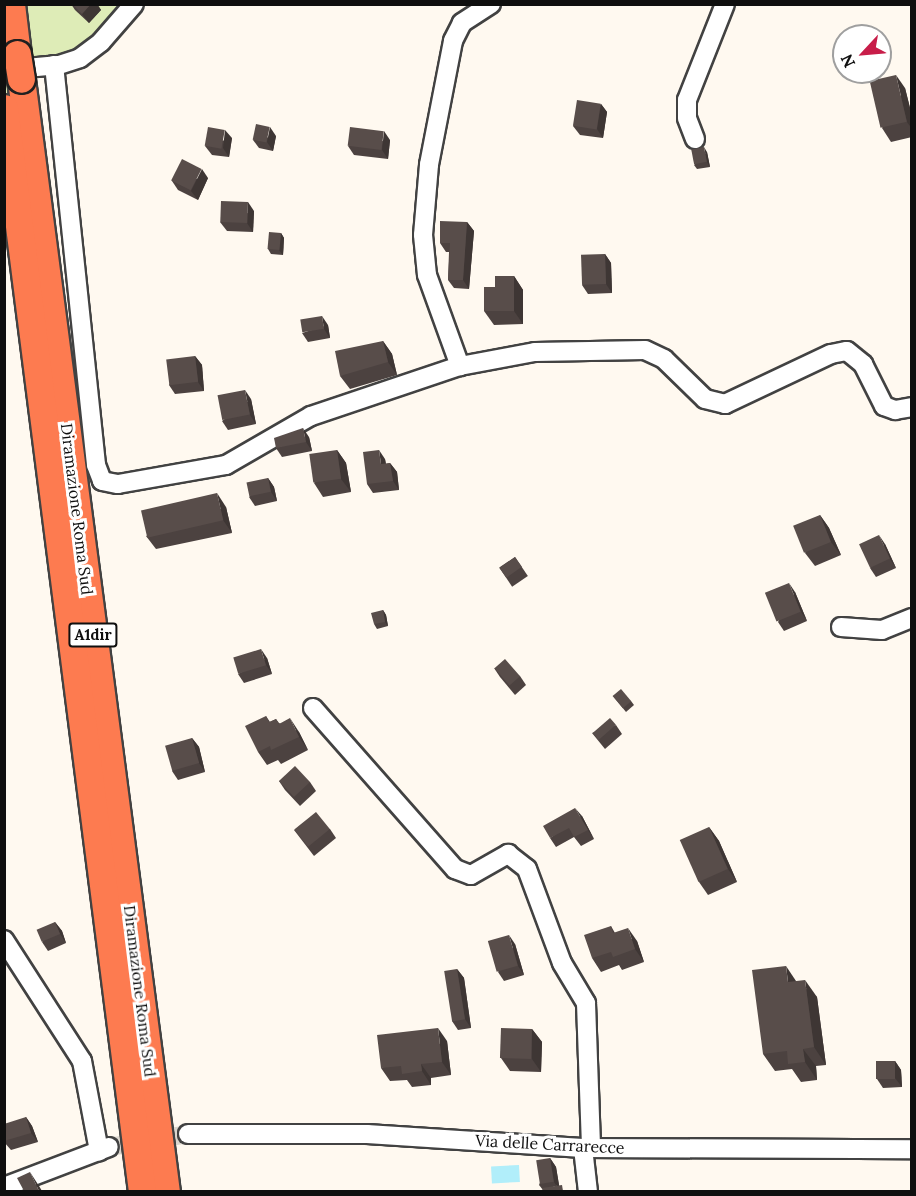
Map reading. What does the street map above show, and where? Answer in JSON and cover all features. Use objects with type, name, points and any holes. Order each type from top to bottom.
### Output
[{"type":"highway","name":"Diramazione Roma Sud","points":[[10,4],[14,68],[166,1191]]},
{"type":"highway","name":"Diramazione Roma Sud","points":[[4,108],[142,1191]]},
{"type":"street","points":[[14,68],[54,65],[80,58],[101,42],[134,4]]},
{"type":"street","points":[[460,366],[427,275],[423,235],[429,165],[453,41],[462,23],[491,4]]},
{"type":"street","points":[[695,139],[687,118],[687,100],[725,4]]},
{"type":"street","points":[[54,65],[96,465],[102,481],[118,484],[226,465],[311,416],[460,366],[535,352],[645,350],[664,359],[705,399],[725,404],[831,354],[847,351],[863,363],[884,406],[895,410],[912,406]]},
{"type":"street","points":[[841,627],[882,630],[912,618]]},
{"type":"street","points":[[313,708],[455,869],[471,875],[508,854],[526,868],[565,969],[586,1003],[588,1191]]},
{"type":"street","points":[[4,940],[82,1061],[104,1149],[4,1187]]},
{"type":"street","name":"Via delle Carrarecce","points":[[188,1134],[367,1134],[587,1148],[912,1149]]},
{"type":"green space","points":[[5,5],[134,5],[101,42],[21,79],[5,171]]},
{"type":"water","points":[[519,1165],[520,1182],[492,1183],[491,1166]]},
{"type":"building","points":[[72,4],[91,4],[82,14]]},
{"type":"building","points":[[896,75],[907,122],[880,128],[870,84],[892,84],[892,76]]},
{"type":"building","points":[[577,100],[601,104],[597,129],[573,126]]},
{"type":"building","points":[[256,124],[270,127],[266,143],[253,140]]},
{"type":"building","points":[[208,127],[225,130],[221,149],[205,146]]},
{"type":"building","points":[[350,127],[384,131],[381,150],[348,146]]},
{"type":"building","points":[[704,147],[707,162],[694,164],[691,149]]},
{"type":"building","points":[[182,159],[202,169],[191,190],[171,180]]},
{"type":"building","points":[[221,201],[248,202],[247,223],[220,222]]},
{"type":"building","points":[[440,221],[467,222],[463,280],[448,280],[450,243],[440,243]]},
{"type":"building","points":[[269,232],[281,233],[279,250],[268,249]]},
{"type":"building","points":[[605,254],[606,284],[582,285],[581,255]]},
{"type":"building","points":[[495,276],[514,276],[514,311],[484,311],[484,287],[495,287]]},
{"type":"building","points":[[322,316],[324,329],[302,332],[300,319]]},
{"type":"building","points":[[383,341],[388,362],[340,376],[335,351]]},
{"type":"building","points":[[195,356],[198,382],[169,385],[166,360]]},
{"type":"building","points":[[245,390],[250,415],[222,420],[218,395]]},
{"type":"building","points":[[303,428],[306,442],[276,448],[274,438]]},
{"type":"building","points":[[337,450],[341,479],[313,483],[309,454]]},
{"type":"building","points":[[379,450],[381,464],[390,463],[393,481],[367,484],[363,452]]},
{"type":"building","points":[[268,478],[271,492],[249,496],[246,483]]},
{"type":"building","points":[[217,493],[223,520],[147,538],[141,511]]},
{"type":"building","points":[[820,515],[831,542],[804,553],[793,526]]},
{"type":"building","points":[[879,535],[890,559],[870,568],[859,544]]},
{"type":"building","points":[[515,557],[522,567],[506,578],[499,568]]},
{"type":"building","points":[[789,583],[801,612],[777,621],[765,593]]},
{"type":"building","points":[[383,610],[385,622],[374,624],[371,613]]},
{"type":"building","points":[[261,649],[266,665],[238,674],[233,657]]},
{"type":"building","points":[[505,659],[520,676],[510,686],[494,668]]},
{"type":"building","points":[[621,689],[631,701],[623,708],[613,696]]},
{"type":"building","points":[[266,716],[269,722],[276,719],[279,724],[290,718],[299,737],[271,750],[270,746],[258,752],[245,726]]},
{"type":"building","points":[[610,718],[616,725],[599,740],[593,733]]},
{"type":"building","points":[[192,738],[199,763],[172,771],[165,746]]},
{"type":"building","points":[[295,766],[310,782],[294,797],[279,781]]},
{"type":"building","points":[[575,808],[588,830],[574,837],[569,828],[550,838],[543,826]]},
{"type":"building","points":[[316,812],[330,829],[308,847],[294,830]]},
{"type":"building","points":[[709,827],[728,869],[698,882],[680,840]]},
{"type":"building","points":[[55,922],[60,934],[42,942],[37,930]]},
{"type":"building","points":[[611,926],[613,933],[628,928],[635,949],[613,957],[611,952],[592,958],[584,935]]},
{"type":"building","points":[[509,935],[518,966],[497,972],[488,941]]},
{"type":"building","points":[[786,966],[788,982],[805,980],[814,1047],[803,1049],[805,1062],[788,1064],[787,1051],[763,1054],[752,970]]},
{"type":"building","points":[[457,969],[465,1019],[452,1021],[444,971]]},
{"type":"building","points":[[438,1028],[442,1062],[421,1064],[422,1071],[402,1074],[401,1066],[381,1068],[377,1035]]},
{"type":"building","points":[[501,1028],[532,1029],[531,1059],[500,1058]]},
{"type":"building","points":[[876,1061],[895,1061],[895,1079],[876,1079]]},
{"type":"building","points":[[26,1117],[31,1133],[4,1141],[4,1124]]},
{"type":"building","points":[[550,1158],[554,1182],[540,1184],[536,1160]]},
{"type":"building","points":[[30,1172],[39,1191],[24,1191],[17,1178]]},
{"type":"building","points":[[562,1185],[563,1191],[543,1191],[542,1188]]},
{"type":"tunnel","points":[[109,1147],[188,1134]]}]
